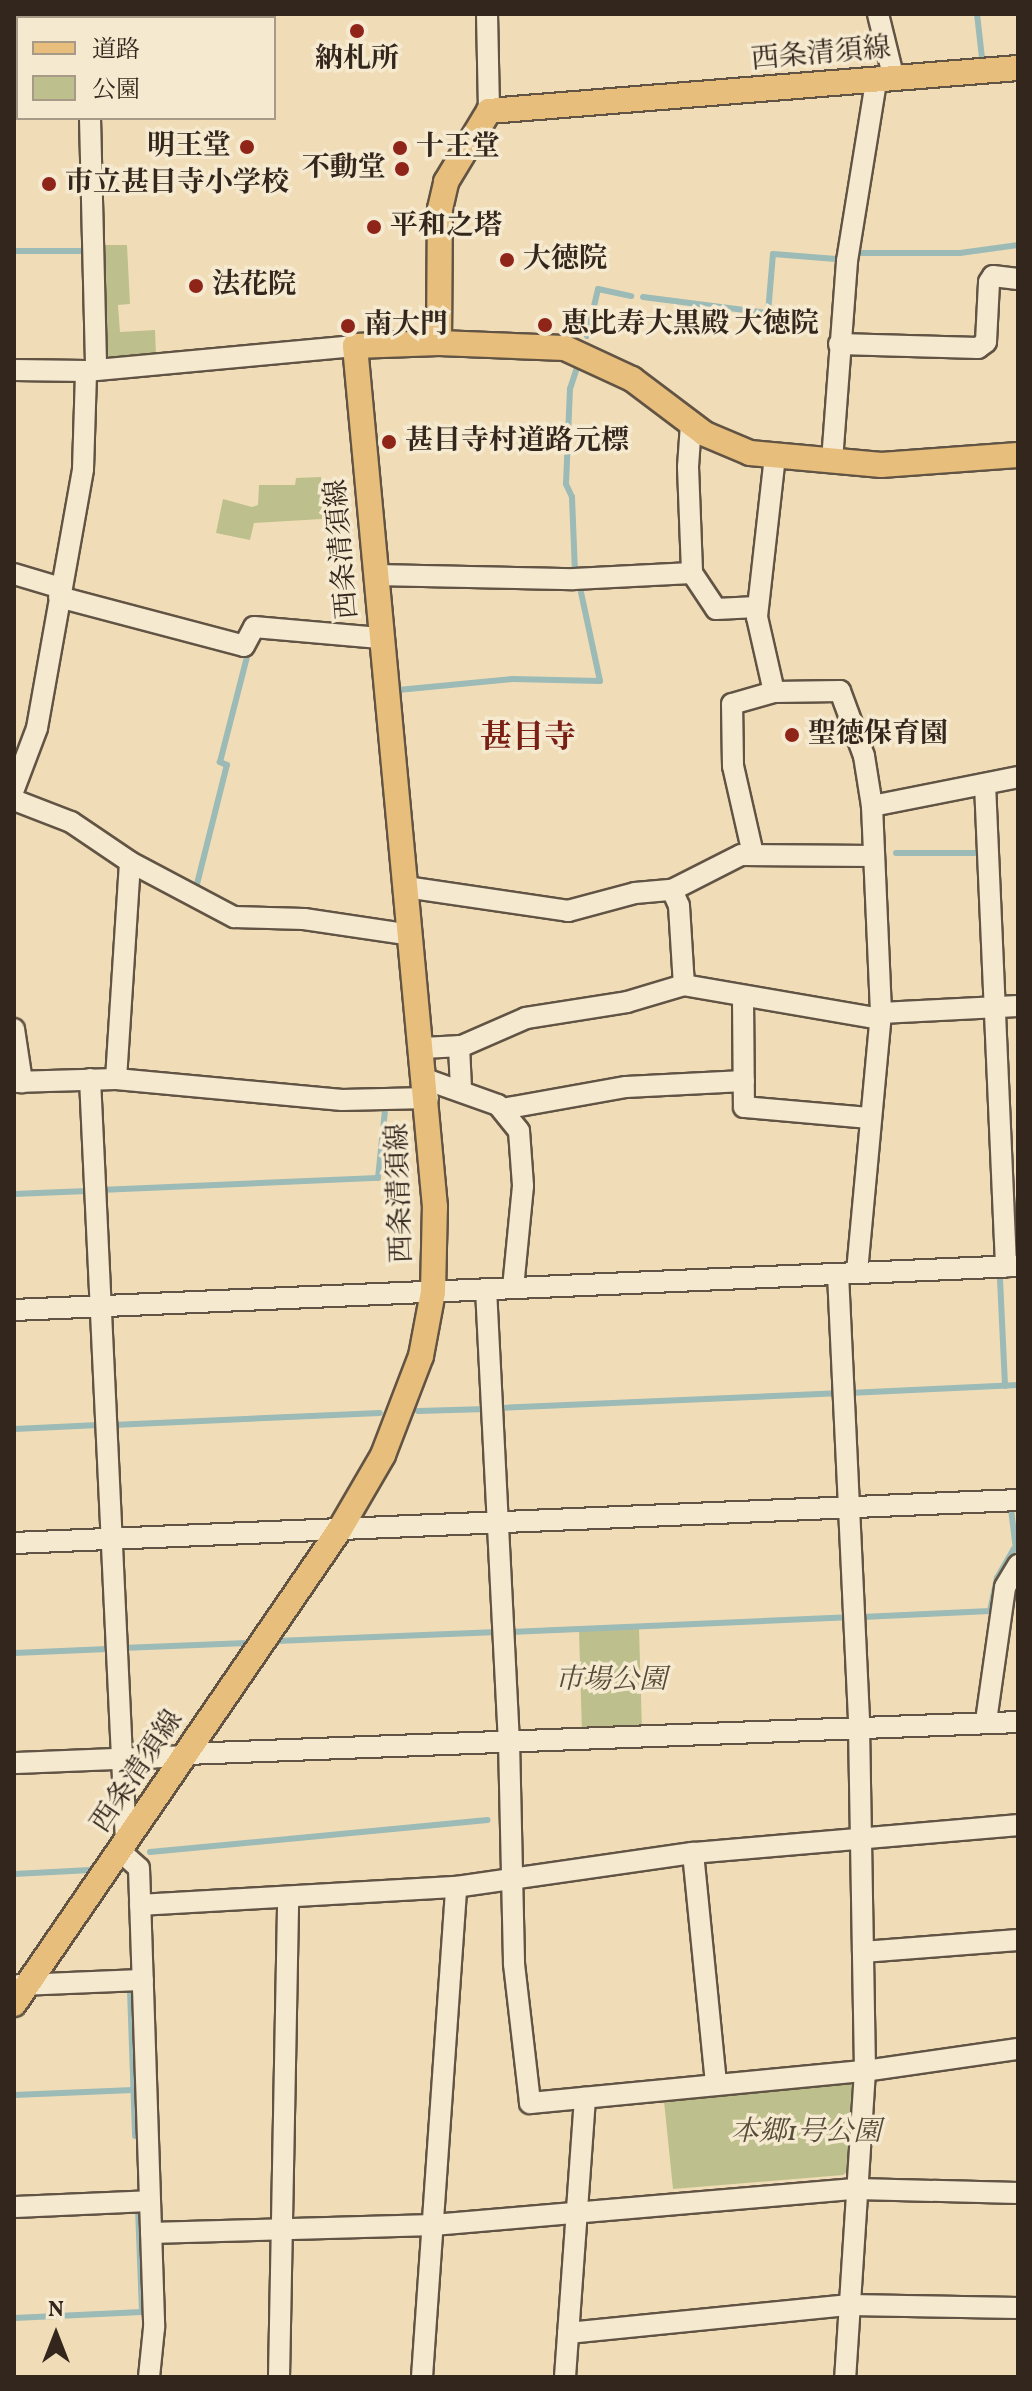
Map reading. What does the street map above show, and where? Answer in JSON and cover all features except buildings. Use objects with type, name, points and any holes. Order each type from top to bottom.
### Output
[{"type":"main road","name":"西条清須線","points":[[489,111],[1018,68]]},
{"type":"main road","points":[[439,343],[440,209],[446,182],[489,111]]},
{"type":"main road","points":[[355,346],[439,343],[565,348],[632,379],[691,424],[739,450],[775,456],[881,465],[1018,455]]},
{"type":"main road","name":"西条清須線","points":[[19,1992],[123,1847],[340,1529],[402,1414],[421,1356],[433,1292],[435,1207],[355,346]]},
{"type":"street","points":[[487,14],[489,111]]},
{"type":"street","points":[[832,461],[847,261],[885,80],[878,14]]},
{"type":"street","points":[[14,789],[37,728],[83,469],[91,370],[90,120]]},
{"type":"street","points":[[839,344],[978,348],[986,342],[989,282],[993,276],[1018,279]]},
{"type":"street","points":[[14,370],[91,370],[355,346]]},
{"type":"street","points":[[691,424],[688,467],[692,573],[716,609],[757,607]]},
{"type":"street","points":[[774,692],[757,607],[775,456]]},
{"type":"street","points":[[376,575],[574,579],[692,573]]},
{"type":"street","points":[[14,574],[60,592],[244,646],[254,627],[380,638]]},
{"type":"street","points":[[753,854],[733,766],[732,704],[774,692],[840,691],[864,756],[872,806],[880,1016],[871,1118],[847,1274],[865,2071],[845,2377]]},
{"type":"street","points":[[872,806],[1018,777]]},
{"type":"street","points":[[14,1310],[1012,1266],[985,784]]},
{"type":"street","points":[[14,800],[71,822],[130,862],[234,917],[304,919],[411,935]]},
{"type":"street","points":[[406,887],[568,911],[635,893],[672,890],[753,854],[874,856]]},
{"type":"street","points":[[116,1079],[130,862]]},
{"type":"street","points":[[672,890],[679,906],[684,985]]},
{"type":"street","points":[[422,1048],[459,1046],[526,1018],[627,1002],[684,985],[734,990],[743,998],[880,1016],[1018,1006]]},
{"type":"street","points":[[743,998],[744,1107],[871,1118]]},
{"type":"street","points":[[14,1029],[18,1082],[116,1079],[342,1100],[426,1088],[461,1089],[502,1109],[519,1131],[523,1165],[513,1288]]},
{"type":"street","points":[[459,1046],[461,1089]]},
{"type":"street","points":[[90,1079],[122,1759],[123,1847],[139,1868],[151,2233],[149,2377]]},
{"type":"street","points":[[502,1109],[626,1087],[744,1081]]},
{"type":"street","points":[[486,1289],[509,1741],[514,1964],[530,2103],[865,2071],[1018,2049]]},
{"type":"street","points":[[14,1543],[1018,1500]]},
{"type":"street","points":[[986,1721],[1005,1587],[1018,1565]]},
{"type":"street","points":[[14,1763],[859,1726],[1018,1722]]},
{"type":"street","points":[[140,1905],[288,1899],[456,1887],[693,1853],[861,1836],[1018,1825]]},
{"type":"street","points":[[693,1853],[716,2085]]},
{"type":"street","points":[[422,2377],[456,1887]]},
{"type":"street","points":[[279,2377],[288,1899]]},
{"type":"street","points":[[863,1952],[1018,1940]]},
{"type":"street","points":[[19,1992],[143,1980]]},
{"type":"street","points":[[565,2377],[585,2098]]},
{"type":"street","points":[[151,2233],[433,2225],[857,2189],[1018,2193]]},
{"type":"street","points":[[14,2207],[150,2201]]},
{"type":"street","points":[[568,2333],[850,2305],[1018,2308]]},
{"type":"green space","points":[[254,14],[254,16],[99,16]]},
{"type":"green space","points":[[95,245],[127,245],[130,304],[118,305],[120,332],[155,330],[156,356],[104,361]]},
{"type":"green space","points":[[321,477],[322,519],[254,523],[250,540],[216,533],[223,499],[252,507],[258,505],[259,485],[295,485],[296,478]]},
{"type":"green space","name":"市場公園","points":[[639,1628],[642,1731],[582,1733],[579,1630]]},
{"type":"green space","name":"本郷1号公園","points":[[850,2083],[857,2089],[850,2170],[843,2175],[673,2189],[664,2101]]},
{"type":"waterway","points":[[977,14],[982,58]]},
{"type":"waterway","points":[[855,253],[960,253],[1018,245]]},
{"type":"waterway","points":[[14,251],[84,251]]},
{"type":"waterway","points":[[643,297],[768,313],[773,254],[836,259]]},
{"type":"waterway","points":[[587,336],[598,289],[631,296]]},
{"type":"waterway","points":[[575,572],[572,497],[566,484],[570,389],[578,364]]},
{"type":"waterway","points":[[398,690],[512,679],[600,681],[579,583]]},
{"type":"waterway","points":[[196,888],[227,765],[220,762],[248,653]]},
{"type":"waterway","points":[[896,853],[981,853]]},
{"type":"waterway","points":[[100,1190],[378,1178],[385,1110]]},
{"type":"waterway","points":[[14,1194],[87,1191]]},
{"type":"waterway","points":[[1000,1279],[1005,1386]]},
{"type":"waterway","points":[[849,1393],[1018,1385]]},
{"type":"waterway","points":[[499,1408],[837,1393]]},
{"type":"waterway","points":[[418,1411],[487,1409]]},
{"type":"waterway","points":[[113,1425],[380,1413]]},
{"type":"waterway","points":[[14,1429],[99,1425]]},
{"type":"waterway","points":[[1011,1509],[1016,1548]]},
{"type":"waterway","points":[[862,1617],[990,1611],[997,1578],[1014,1548]]},
{"type":"waterway","points":[[510,1632],[848,1617]]},
{"type":"waterway","points":[[276,1641],[498,1632]]},
{"type":"waterway","points":[[122,1648],[247,1643]]},
{"type":"waterway","points":[[14,1653],[108,1649]]},
{"type":"waterway","points":[[150,1852],[487,1820]]},
{"type":"waterway","points":[[14,1874],[91,1870]]},
{"type":"waterway","points":[[130,1990],[135,2136]]},
{"type":"waterway","points":[[14,2095],[133,2090]]},
{"type":"waterway","points":[[14,2318],[142,2312],[138,2210]]},
{"type":"place","name":"納札所","points":[[357,31]]},
{"type":"place","name":"明王堂","points":[[247,147]]},
{"type":"place","name":"十王堂","points":[[400,148]]},
{"type":"place","name":"不動堂","points":[[402,169]]},
{"type":"place","name":"市立甚目寺小学校","points":[[49,184]]},
{"type":"place","name":"平和之塔","points":[[374,227]]},
{"type":"place","name":"大徳院","points":[[507,260]]},
{"type":"place","name":"法花院","points":[[196,286]]},
{"type":"place","name":"恵比寿大黒殿 大徳院","points":[[545,325]]},
{"type":"place","name":"南大門","points":[[348,326]]},
{"type":"place","name":"甚目寺村道路元標","points":[[389,442]]},
{"type":"place","name":"聖徳保育園","points":[[792,735]]},
{"type":"district","name":"甚目寺","points":[[528,739]]}]
